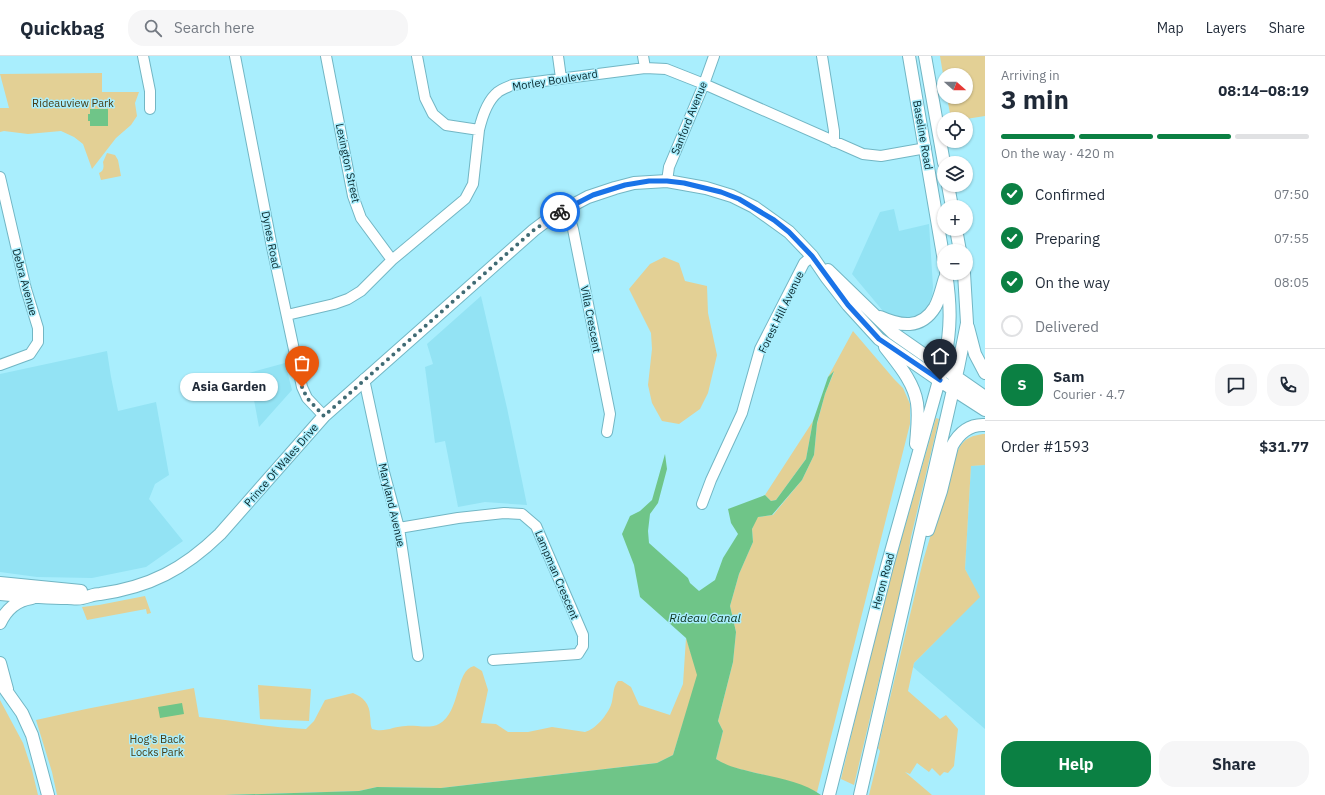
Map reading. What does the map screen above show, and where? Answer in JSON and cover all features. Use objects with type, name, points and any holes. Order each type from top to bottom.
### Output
[{"type":"main road","name":"Baseline Road","points":[[909,56],[941,244]]},
{"type":"main road","name":"Baseline Road","points":[[925,56],[943,156]]},
{"type":"main road","name":"Prince Of Wales Drive","points":[[0,594],[82,598],[129,589],[150,582],[177,568],[200,553],[220,534],[324,416],[534,230],[554,215],[593,195],[640,182],[667,181],[706,188],[739,199],[774,220],[789,232],[813,258],[833,274],[879,339],[955,383],[985,397]]},
{"type":"main road","points":[[870,312],[897,324],[911,324],[922,320],[935,307],[944,280]]},
{"type":"main road","points":[[941,375],[949,342],[950,310],[947,280]]},
{"type":"main road","points":[[964,280],[967,324],[975,354],[985,373]]},
{"type":"main road","name":"Prince Of Wales Drive","points":[[852,302],[870,312],[941,375]]},
{"type":"main road","points":[[861,792],[955,383],[967,324]]},
{"type":"main road","points":[[879,339],[911,383],[917,402],[918,412],[913,471]]},
{"type":"main road","name":"Heron Road","points":[[829,795],[886,566],[941,375]]},
{"type":"main road","name":"Prince Of Wales Drive","points":[[955,383],[985,410]]},
{"type":"main road","points":[[907,594],[941,491],[952,446],[959,435],[964,431],[975,426],[985,425]]},
{"type":"main road","name":"Prince Of Wales Drive","points":[[0,582],[98,594]]},
{"type":"main road","points":[[0,623],[6,613],[14,605],[23,600],[38,597]]},
{"type":"main road","points":[[0,663],[8,692]]},
{"type":"main road","points":[[0,682],[25,719],[32,735],[48,795]]},
{"type":"street","points":[[143,56],[150,91],[150,109]]},
{"type":"street","name":"Dynes Road","points":[[235,56],[272,248],[302,387],[307,398],[324,416]]},
{"type":"street","name":"Lexington Street","points":[[326,56],[353,196],[361,218],[392,260]]},
{"type":"street","points":[[417,56],[425,98],[433,114],[446,125],[479,130]]},
{"type":"street","points":[[558,56],[561,78]]},
{"type":"street","points":[[642,56],[645,68]]},
{"type":"street","name":"Sanford Avenue","points":[[667,181],[669,167],[704,84],[714,56]]},
{"type":"street","points":[[822,56],[834,131],[834,142]]},
{"type":"street","name":"Morley Boulevard","points":[[287,315],[334,304],[348,299],[361,291],[392,260],[465,199],[473,184],[480,123],[487,107],[497,93],[512,85],[645,68],[666,69],[704,84],[864,154],[881,156],[926,148]]},
{"type":"street","name":"Debra Avenue","points":[[0,177],[26,289],[38,328],[38,342],[30,354],[0,365]]},
{"type":"street","name":"Villa Crescent","points":[[566,208],[573,229],[610,414],[607,432]]},
{"type":"street","name":"Forest Hill Avenue","points":[[702,504],[711,480],[742,413],[760,349],[804,263],[813,258]]},
{"type":"street","name":"Maryland Avenue","points":[[364,379],[384,472],[399,528],[418,656]]},
{"type":"street","name":"Lampman Crescent","points":[[399,528],[458,518],[504,514],[522,514],[536,526],[583,635],[583,646],[578,654],[493,660]]},
{"type":"shaded area","points":[[894,209],[899,231],[929,224],[933,287],[932,296],[924,310],[909,318],[889,315],[883,311],[852,274],[880,212]]},
{"type":"shaded area","points":[[481,296],[507,408],[527,505],[485,502],[458,507],[445,441],[435,443],[425,367],[433,364],[427,344]]},
{"type":"shaded area","points":[[107,351],[118,411],[156,402],[169,475],[155,484],[149,499],[183,541],[146,567],[92,578],[37,577],[0,572],[0,374]]},
{"type":"shaded area","points":[[285,363],[292,390],[259,427],[249,373]]},
{"type":"shaded area","points":[[985,465],[985,729],[913,667],[914,663],[979,597],[965,569],[971,466]]},
{"type":"green space","points":[[940,56],[985,56],[985,116],[973,118],[973,112],[950,112],[948,104],[973,104],[973,68],[942,68]]},
{"type":"green space","name":"Rideauview Park","points":[[102,73],[102,92],[139,92],[135,103],[137,116],[131,125],[116,138],[92,169],[83,144],[74,137],[61,131],[28,134],[4,131],[0,132],[0,108],[9,108],[0,74]]},
{"type":"green space","points":[[107,153],[115,155],[118,160],[121,176],[101,180],[99,173],[103,170],[103,162]]},
{"type":"green space","points":[[664,257],[679,263],[685,281],[707,286],[708,313],[717,355],[708,393],[700,409],[679,424],[662,421],[652,403],[648,385],[652,349],[651,333],[629,289],[650,264]]},
{"type":"green space","points":[[853,331],[903,388],[910,404],[910,424],[817,792],[792,782],[727,766],[716,759],[723,731],[718,721],[733,662],[736,632],[730,606],[739,574],[753,542],[752,529],[757,517],[773,515],[802,480],[814,455],[817,424],[825,394],[834,372],[828,377]]},
{"type":"green space","points":[[936,418],[939,419],[911,537],[906,567],[854,785],[841,779],[879,617]]},
{"type":"green space","points":[[813,421],[806,459],[776,500],[771,501],[765,495]]},
{"type":"green space","points":[[985,434],[985,465],[971,466],[965,569],[980,597],[914,663],[908,691],[940,719],[946,715],[958,729],[954,766],[948,773],[944,772],[940,776],[932,768],[929,772],[917,763],[910,774],[905,772],[932,795],[869,795],[880,751],[878,748],[923,561],[952,464],[962,443],[970,437]]},
{"type":"green space","points":[[145,596],[151,613],[147,614],[146,609],[87,620],[82,607],[99,605]]},
{"type":"green space","name":"Hog's Back Locks Park","points":[[686,638],[698,675],[673,755],[657,763],[441,788],[377,787],[359,791],[225,795],[57,795],[52,772],[36,720],[194,688],[199,717],[306,729],[314,721],[325,700],[353,693],[363,699],[369,708],[372,729],[385,730],[402,726],[432,726],[439,724],[446,718],[455,701],[464,675],[468,669],[474,666],[482,671],[488,690],[481,723],[496,724],[508,732],[528,732],[552,727],[585,732],[597,725],[607,713],[618,681],[622,681],[631,687],[639,705],[670,715],[683,684]]},
{"type":"green space","points":[[258,685],[311,689],[309,721],[260,719]]},
{"type":"green space","points":[[0,700],[23,743],[38,795],[0,795]]},
{"type":"water","points":[[90,109],[108,109],[108,126],[90,126],[88,114],[90,114]]},
{"type":"water","name":"Rideau Canal","points":[[834,371],[825,394],[817,423],[814,455],[802,480],[772,515],[758,517],[752,529],[753,542],[739,574],[730,606],[736,632],[733,662],[718,721],[723,731],[716,759],[736,768],[805,786],[821,795],[225,795],[359,791],[377,787],[441,788],[657,763],[673,755],[697,675],[686,638],[640,597],[634,565],[622,534],[630,516],[640,511],[652,500],[665,454],[667,469],[658,503],[650,514],[648,531],[649,543],[688,578],[690,583],[699,591],[715,580],[723,558],[738,534],[731,523],[728,509],[765,495],[771,501],[776,500],[806,459],[813,421],[828,377]]},
{"type":"water","points":[[182,703],[184,714],[160,718],[158,707]]},
{"type":"way so far","points":[[302,387],[307,398],[324,416],[534,230],[560,212]]},
{"type":"place","name":"Asia Garden","points":[[302,387]]},
{"type":"route","points":[[560,212],[593,195],[625,185],[649,181],[684,183],[721,192],[739,199],[774,220],[789,232],[812,256],[848,305],[879,339],[940,380]]}]
